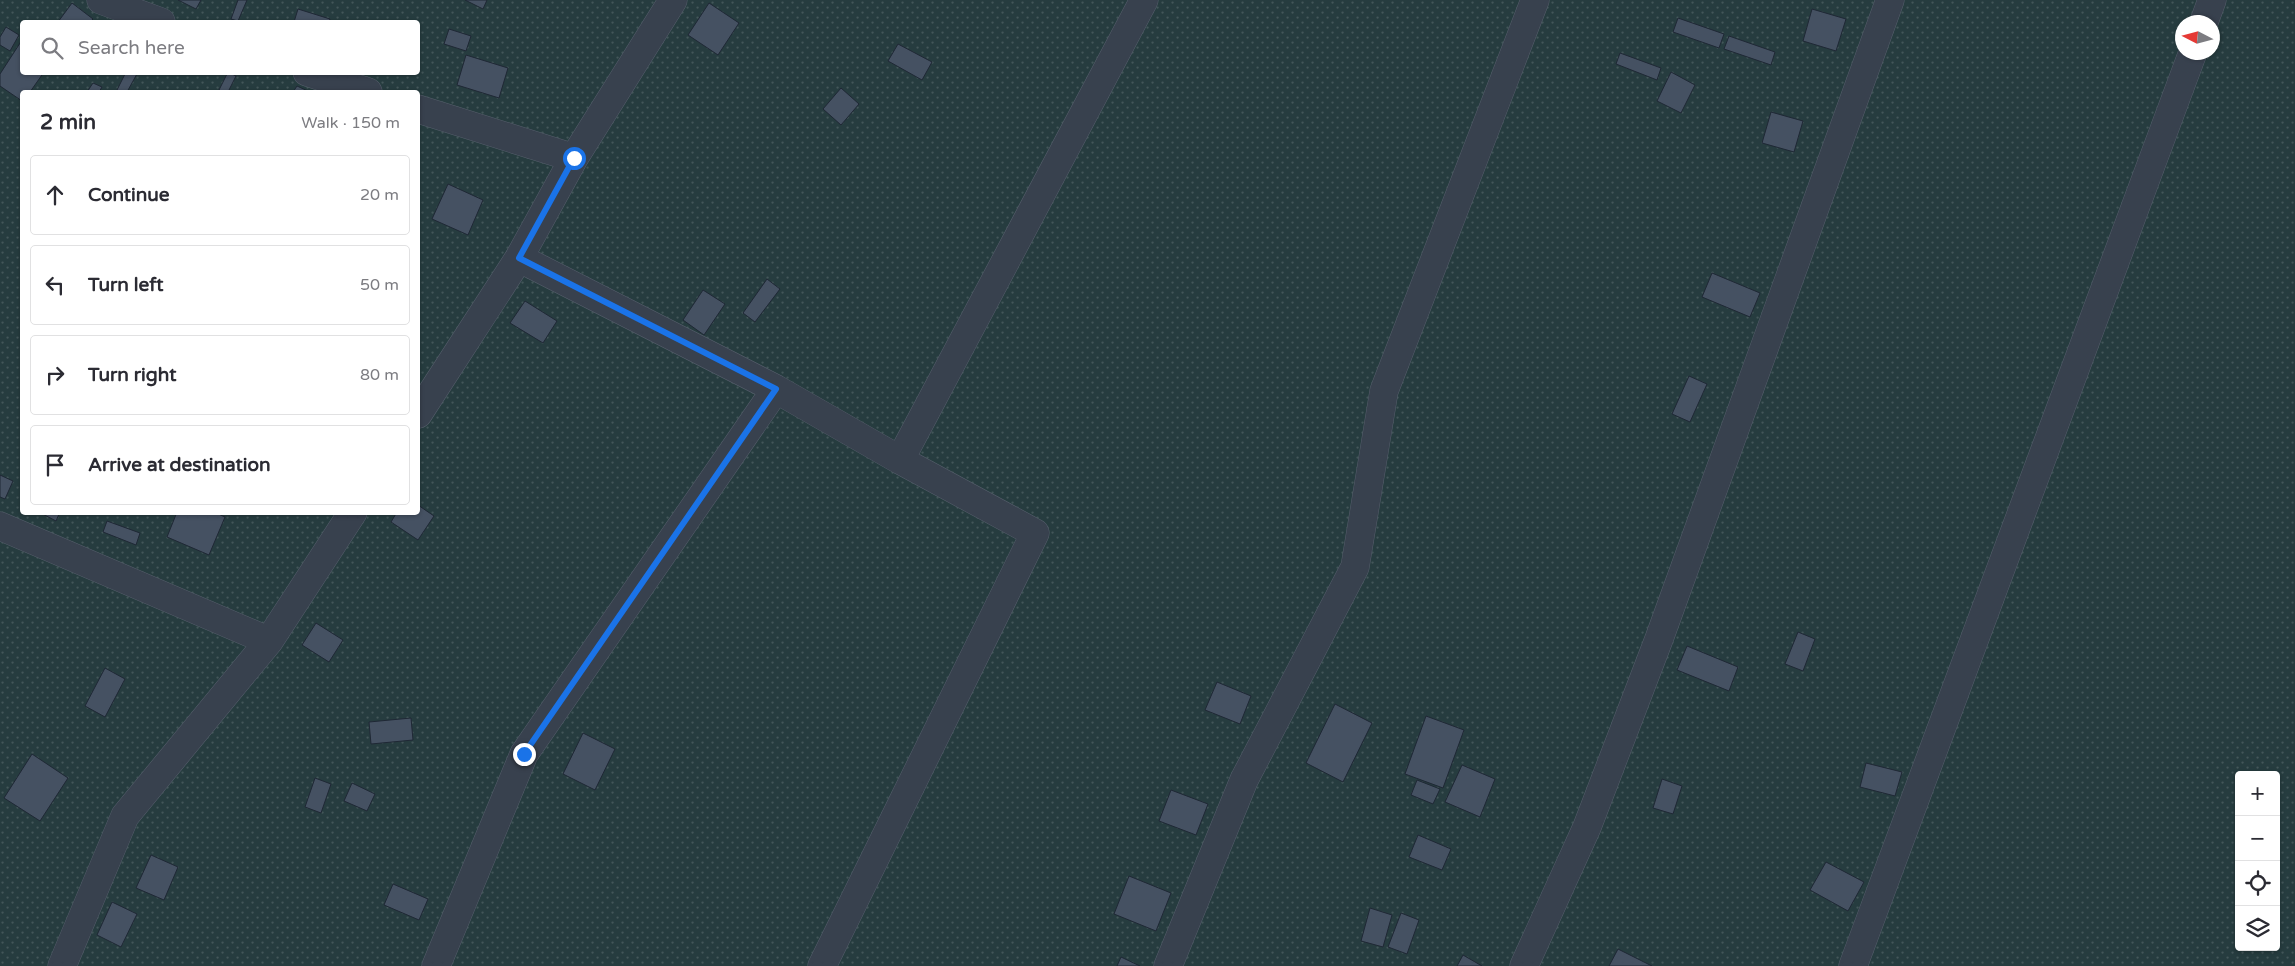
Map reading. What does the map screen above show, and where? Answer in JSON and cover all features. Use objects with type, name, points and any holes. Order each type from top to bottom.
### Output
[{"type":"lane","points":[[101,0],[156,20]]},
{"type":"lane","points":[[420,411],[519,258],[574,158],[673,0]]},
{"type":"lane","points":[[900,460],[1144,0]]},
{"type":"lane","points":[[1168,966],[1244,780],[1355,567],[1384,391],[1535,0]]},
{"type":"lane","points":[[1524,966],[1587,827],[1659,640],[1890,0]]},
{"type":"lane","points":[[2207,15],[2212,0]]},
{"type":"lane","points":[[1853,966],[2190,60]]},
{"type":"lane","points":[[316,75],[362,90]]},
{"type":"lane","points":[[420,110],[574,158]]},
{"type":"lane","points":[[519,258],[776,389],[900,460],[1035,533],[822,966]]},
{"type":"lane","points":[[436,966],[524,754],[776,389]]},
{"type":"lane","points":[[62,966],[125,816],[269,641],[351,515]]},
{"type":"lane","points":[[0,526],[269,641]]},
{"type":"green space","points":[[0,0],[2295,0],[2295,966],[0,966]]},
{"type":"building","points":[[178,0],[201,0],[196,9]]},
{"type":"building","points":[[238,0],[247,0],[238,20],[231,19]]},
{"type":"building","points":[[465,0],[487,0],[483,9]]},
{"type":"building","points":[[72,3],[93,19],[92,20],[59,20]]},
{"type":"building","points":[[709,3],[739,23],[718,55],[688,35]]},
{"type":"building","points":[[298,9],[330,19],[330,20],[295,20]]},
{"type":"building","points":[[1812,9],[1846,19],[1836,51],[1803,41]]},
{"type":"building","points":[[1678,18],[1724,34],[1719,48],[1673,32]]},
{"type":"building","points":[[6,27],[19,35],[10,51],[0,45],[0,37]]},
{"type":"building","points":[[449,29],[471,36],[466,51],[444,44]]},
{"type":"building","points":[[1729,36],[1775,52],[1771,65],[1724,49]]},
{"type":"building","points":[[20,43],[20,75],[42,75],[31,90],[20,90],[20,100],[0,86],[0,74]]},
{"type":"building","points":[[898,44],[932,62],[922,80],[888,61]]},
{"type":"building","points":[[1620,53],[1661,68],[1657,80],[1616,64]]},
{"type":"building","points":[[466,55],[508,68],[499,98],[457,85]]},
{"type":"building","points":[[1671,72],[1695,85],[1681,113],[1657,101]]},
{"type":"building","points":[[124,75],[136,75],[128,90],[117,90]]},
{"type":"building","points":[[226,75],[236,76],[229,90],[219,90]]},
{"type":"building","points":[[93,83],[102,87],[100,90],[88,90]]},
{"type":"building","points":[[297,86],[306,90],[294,90]]},
{"type":"building","points":[[841,88],[859,104],[841,125],[823,109]]},
{"type":"building","points":[[1771,112],[1803,121],[1794,152],[1762,143]]},
{"type":"building","points":[[448,184],[483,200],[468,235],[432,219]]},
{"type":"building","points":[[1712,273],[1760,293],[1750,317],[1702,297]]},
{"type":"building","points":[[767,279],[780,289],[755,322],[743,313]]},
{"type":"building","points":[[703,290],[725,304],[704,335],[683,320]]},
{"type":"building","points":[[525,301],[557,321],[543,343],[510,323]]},
{"type":"building","points":[[1689,376],[1707,384],[1690,422],[1672,414]]},
{"type":"building","points":[[0,475],[13,481],[5,499],[0,497]]},
{"type":"building","points":[[420,506],[434,516],[418,540],[391,522],[395,515],[420,515]]},
{"type":"building","points":[[45,515],[59,515],[56,521]]},
{"type":"building","points":[[176,515],[221,515],[225,517],[209,555],[167,537]]},
{"type":"building","points":[[107,521],[140,533],[136,545],[103,532]]},
{"type":"building","points":[[316,623],[343,640],[329,662],[302,645]]},
{"type":"building","points":[[1798,632],[1815,639],[1803,671],[1785,664]]},
{"type":"building","points":[[1687,646],[1738,667],[1729,691],[1677,670]]},
{"type":"building","points":[[105,668],[125,679],[105,717],[85,706]]},
{"type":"building","points":[[1217,682],[1251,696],[1240,724],[1205,710]]},
{"type":"building","points":[[1335,704],[1372,723],[1343,782],[1306,763]]},
{"type":"building","points":[[1426,716],[1464,730],[1443,788],[1405,774]]},
{"type":"building","points":[[411,718],[413,740],[371,744],[369,722]]},
{"type":"building","points":[[583,733],[615,749],[595,790],[563,774]]},
{"type":"building","points":[[32,754],[68,778],[40,821],[4,798]]},
{"type":"building","points":[[1866,763],[1902,772],[1895,796],[1860,787]]},
{"type":"building","points":[[1462,765],[1495,779],[1480,817],[1445,802]]},
{"type":"building","points":[[315,778],[331,784],[321,813],[305,807]]},
{"type":"building","points":[[1662,779],[1682,786],[1673,814],[1653,808]]},
{"type":"building","points":[[1417,780],[1440,789],[1433,804],[1411,795]]},
{"type":"building","points":[[352,783],[375,794],[367,811],[344,801]]},
{"type":"building","points":[[1171,790],[1208,804],[1196,835],[1159,821]]},
{"type":"building","points":[[1418,835],[1451,849],[1442,870],[1409,857]]},
{"type":"building","points":[[151,855],[178,867],[164,900],[136,888]]},
{"type":"building","points":[[1826,862],[1864,882],[1848,911],[1810,890]]},
{"type":"building","points":[[1129,876],[1171,893],[1156,931],[1114,914]]},
{"type":"building","points":[[393,884],[428,899],[419,920],[384,905]]},
{"type":"building","points":[[112,902],[137,914],[121,947],[97,935]]},
{"type":"building","points":[[1370,908],[1392,915],[1383,947],[1361,941]]},
{"type":"building","points":[[1401,913],[1419,920],[1407,954],[1388,947]]},
{"type":"building","points":[[1618,949],[1652,966],[1609,966]]},
{"type":"building","points":[[1463,955],[1482,966],[1457,966]]},
{"type":"building","points":[[1121,957],[1140,966],[1117,966]]},
{"type":"route","points":[[524,754],[776,389],[519,258],[574,158]]}]
